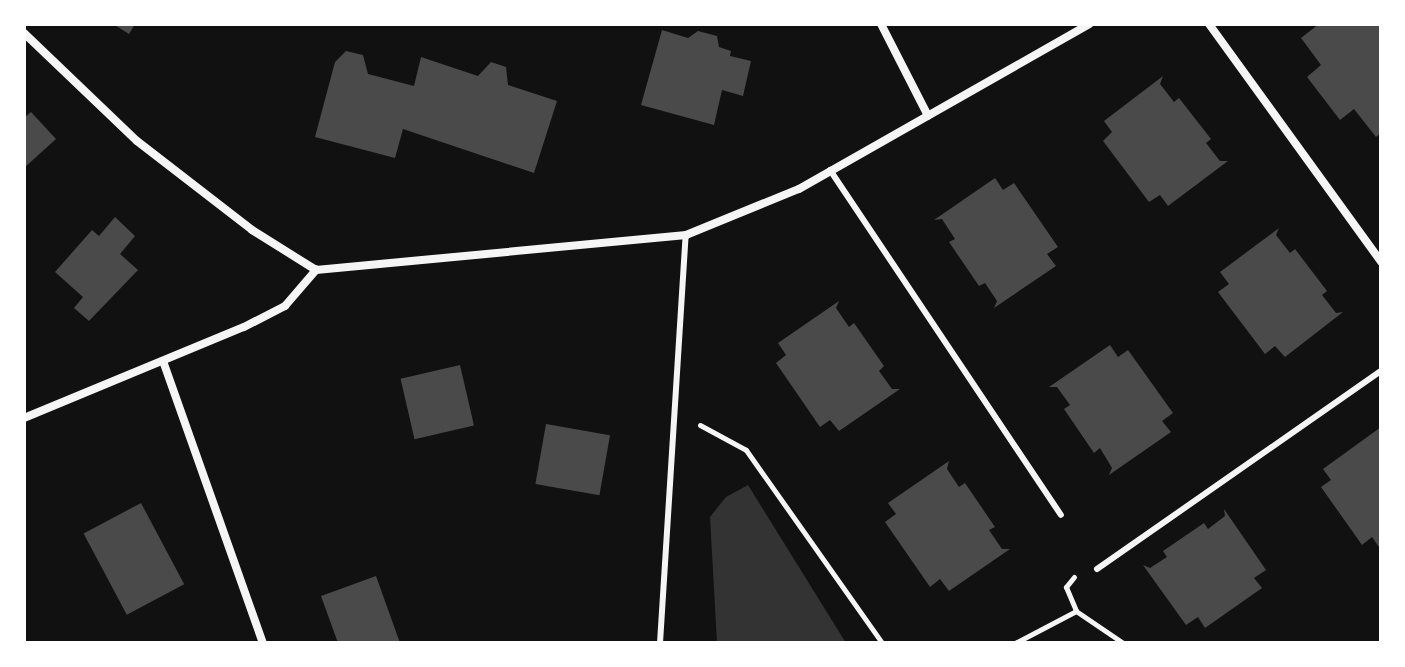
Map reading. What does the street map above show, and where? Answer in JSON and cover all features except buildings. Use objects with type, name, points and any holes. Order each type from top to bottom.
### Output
[{"type":"street","points":[[881,24],[928,116]]},
{"type":"street","points":[[24,33],[137,141],[252,230],[316,270],[686,235],[799,189],[1089,24]]},
{"type":"street","points":[[1209,24],[1381,262]]},
{"type":"street","points":[[24,418],[163,361],[285,306],[316,270]]},
{"type":"street","points":[[163,361],[263,643]]},
{"type":"lane","points":[[830,170],[1061,515]]},
{"type":"lane","points":[[660,643],[686,235]]},
{"type":"lane","points":[[1097,569],[1381,371]]},
{"type":"path","points":[[674,411],[746,450],[882,643]]},
{"type":"path","points":[[1015,643],[1076,611],[1123,643]]},
{"type":"shaded area","points":[[748,485],[846,643],[717,643],[710,517],[726,497]]}]
